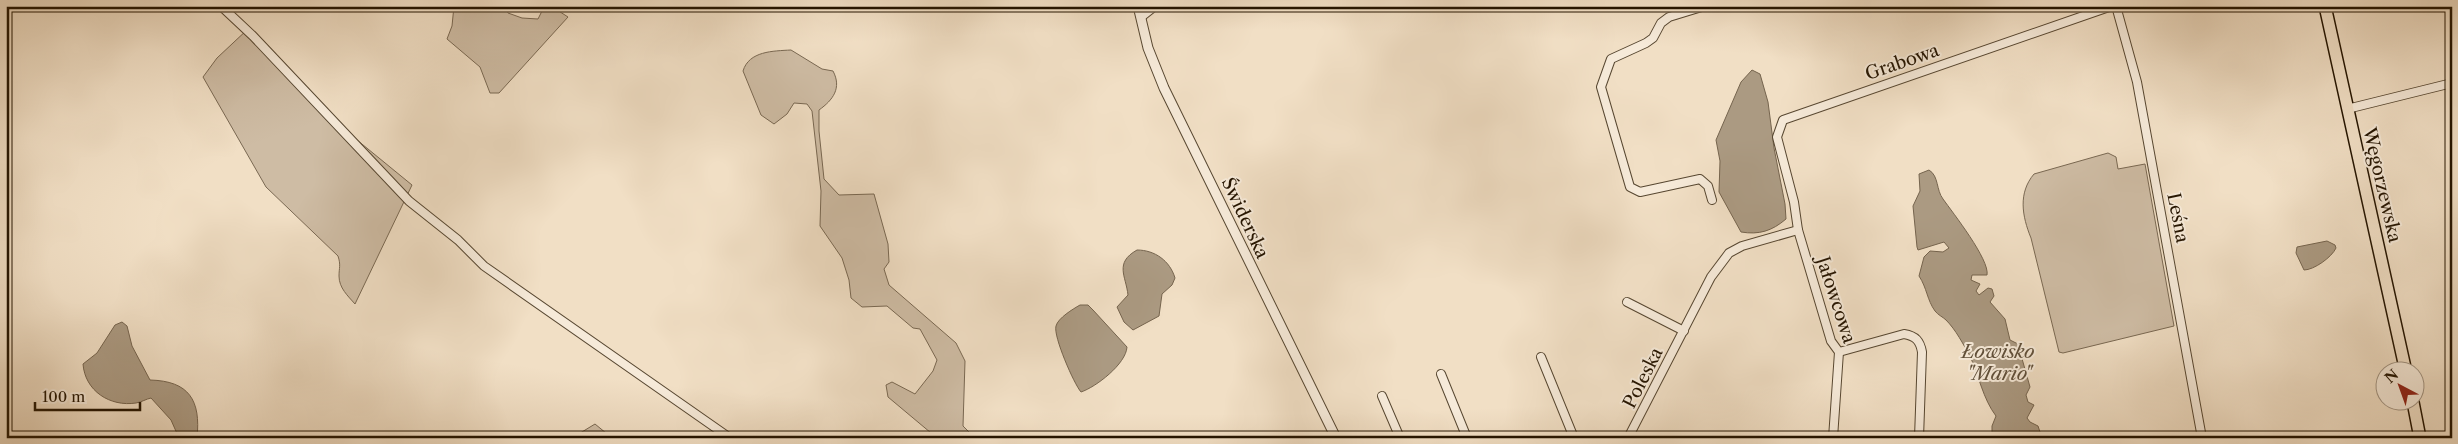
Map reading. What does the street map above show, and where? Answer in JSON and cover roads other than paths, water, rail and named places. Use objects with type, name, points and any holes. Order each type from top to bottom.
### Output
[{"type":"main road","name":"Węgorzewska","points":[[2325,6],[2404,362]]},
{"type":"main road","points":[[2415,412],[2420,438]]},
{"type":"street","points":[[221,6],[253,36],[409,201],[458,240],[484,266],[730,438]]},
{"type":"street","name":"Świderska","points":[[1138,6],[1148,48],[1164,88],[1336,438]]},
{"type":"street","points":[[1141,17],[1155,6]]},
{"type":"street","points":[[1705,6],[1669,17],[1661,23],[1653,38],[1646,43],[1611,58],[1601,87],[1630,187],[1640,192],[1700,179],[1706,184],[1712,200]]},
{"type":"street","name":"Grabowa","points":[[1794,202],[1777,137],[1783,120],[2112,6]]},
{"type":"street","name":"Leśna","points":[[2116,6],[2137,82],[2202,438]]},
{"type":"street","points":[[2347,109],[2452,83]]},
{"type":"street","name":"Jałowcowa","points":[[1794,202],[1798,230],[1830,341],[1839,352],[1833,438]]},
{"type":"street","name":"Poleska","points":[[1628,438],[1711,277],[1729,253],[1748,243],[1798,230]]},
{"type":"street","points":[[1627,302],[1684,331]]},
{"type":"street","points":[[1839,352],[1904,334],[1918,340],[1922,352],[1919,438]]},
{"type":"street","points":[[1541,357],[1574,438]]},
{"type":"street","points":[[1441,374],[1467,438]]},
{"type":"street","points":[[1382,396],[1400,438]]},
{"type":"water","points":[[1752,70],[1760,74],[1768,102],[1786,219],[1776,227],[1754,233],[1741,232],[1719,192],[1720,161],[1716,140],[1741,82]]},
{"type":"water","name":"Łowisko \"Mario\"","points":[[1929,170],[1934,176],[1941,195],[1983,259],[1987,275],[1972,275],[1971,280],[1980,284],[1976,291],[1979,295],[1988,288],[1992,289],[1994,296],[1990,302],[2005,319],[2010,340],[2018,344],[2030,387],[2026,395],[2028,402],[2034,405],[2027,418],[2038,426],[2042,438],[1992,438],[1992,426],[1996,416],[1984,395],[1970,356],[1953,328],[1935,311],[1930,303],[1919,276],[1924,257],[1930,251],[1943,252],[1949,248],[1944,242],[1918,250],[1917,247],[1913,206],[1920,191],[1919,174]]},
{"type":"water","points":[[2327,241],[2335,245],[2334,252],[2317,265],[2304,270],[2296,253],[2297,247]]},
{"type":"water","points":[[1137,250],[1156,254],[1166,262],[1175,278],[1172,285],[1162,294],[1159,316],[1133,330],[1124,322],[1117,307],[1128,295],[1123,270],[1124,265],[1130,255]]},
{"type":"water","points":[[1080,305],[1088,305],[1127,347],[1122,360],[1109,374],[1081,392],[1065,360],[1056,331],[1057,323],[1066,314]]},
{"type":"water","points":[[122,322],[127,326],[132,346],[150,380],[174,384],[190,395],[197,413],[197,438],[179,438],[171,420],[151,398],[126,404],[108,400],[100,395],[88,382],[83,364],[97,353],[115,325]]}]
